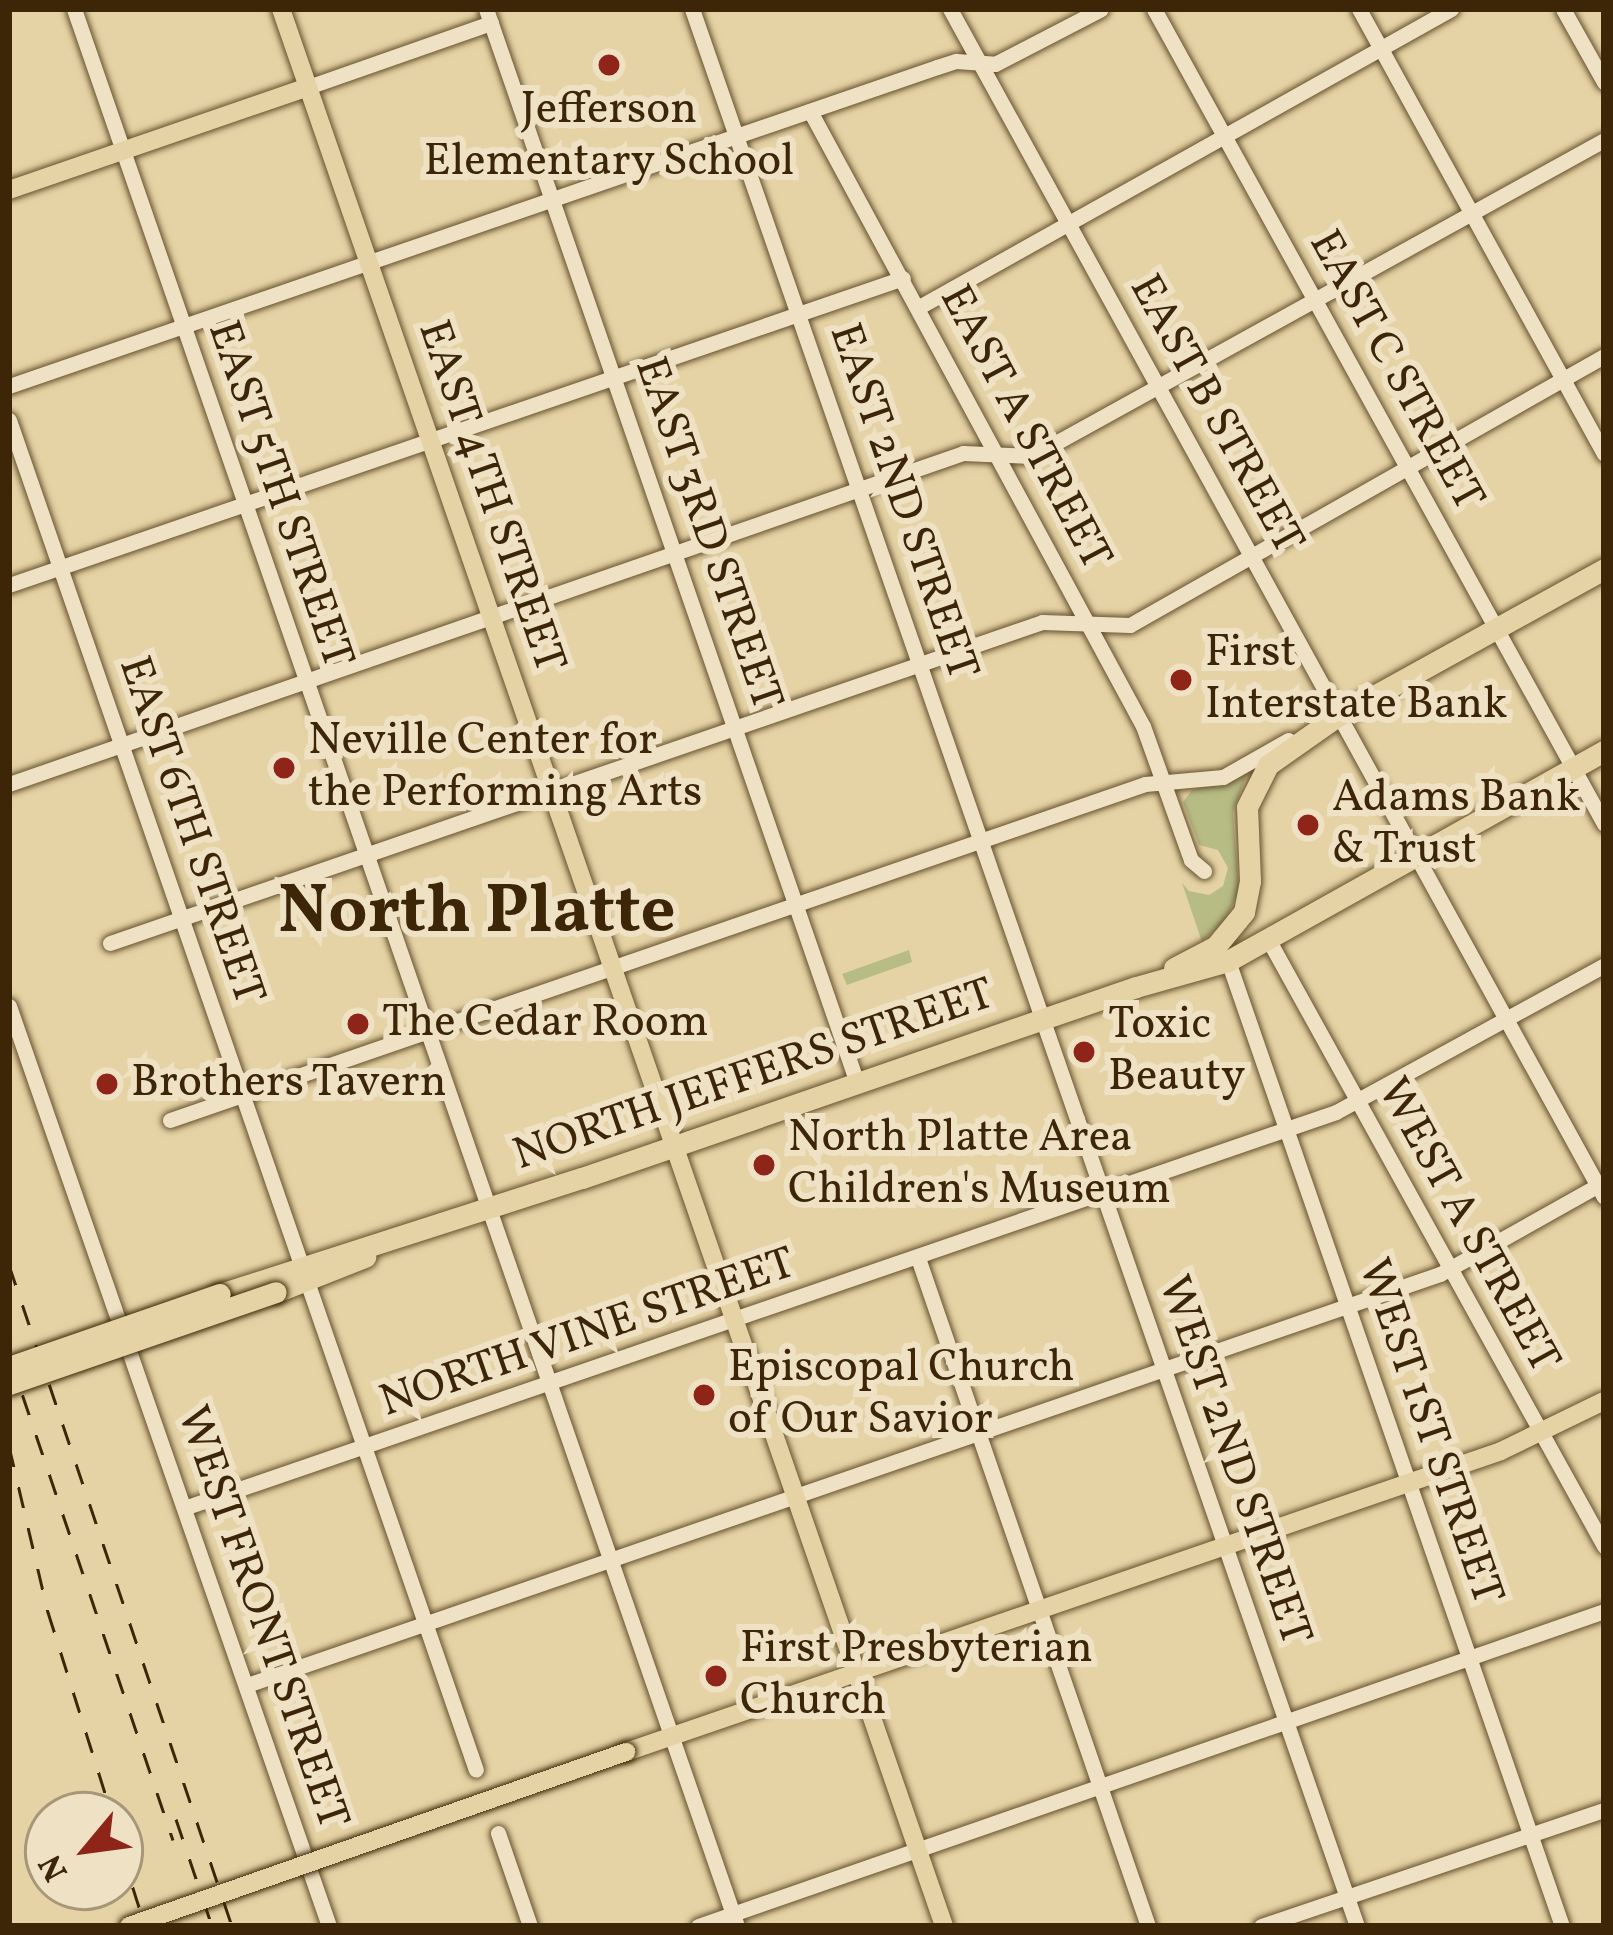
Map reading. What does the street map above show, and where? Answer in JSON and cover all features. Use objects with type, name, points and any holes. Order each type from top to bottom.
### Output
[{"type":"highway","points":[[1310,733],[1604,569]]},
{"type":"highway","name":"NORTH JEFFERS STREET","points":[[1136,987],[1216,946],[1244,912],[1251,871],[1247,807],[1268,765],[1310,733]]},
{"type":"highway","name":"NORTH JEFFERS STREET","points":[[9,1384],[397,1239],[1136,987],[1228,962],[1604,751]]},
{"type":"highway","name":"NORTH JEFFERS STREET","points":[[9,1367],[273,1284]]},
{"type":"main road","name":"EAST 4TH STREET","points":[[281,9],[944,1926]]},
{"type":"main road","points":[[9,190],[308,87]]},
{"type":"main road","points":[[129,1926],[1542,1436],[1604,1401]]},
{"type":"street","name":"EAST 5TH STREET","points":[[74,9],[735,1920]]},
{"type":"street","name":"EAST 2ND STREET","points":[[692,9],[1043,1018]]},
{"type":"street","name":"EAST B STREET","points":[[950,9],[1336,717],[1602,1188]]},
{"type":"street","points":[[9,386],[952,62],[995,64],[1101,9]]},
{"type":"street","name":"EAST C STREET","points":[[1154,9],[1604,824]]},
{"type":"street","points":[[1359,9],[1604,454]]},
{"type":"street","points":[[919,307],[1450,9]]},
{"type":"street","points":[[1563,9],[1604,82]]},
{"type":"street","points":[[308,87],[489,16]]},
{"type":"street","name":"EAST 3RD STREET","points":[[489,16],[857,1083]]},
{"type":"street","name":"EAST A STREET","points":[[810,111],[1143,726],[1191,860],[1204,872]]},
{"type":"street","points":[[9,784],[963,453],[1018,460],[1032,456],[1604,140]]},
{"type":"street","points":[[9,585],[904,278]]},
{"type":"street","points":[[1042,622],[1130,625],[1604,356]]},
{"type":"street","name":"EAST 6TH STREET","points":[[9,420],[476,1770]]},
{"type":"street","points":[[110,943],[1042,622],[1073,599]]},
{"type":"street","points":[[1111,666],[1130,625]]},
{"type":"street","points":[[170,1120],[1145,784],[1223,777],[1310,733]]},
{"type":"street","name":"WEST A STREET","points":[[1268,939],[1604,1546]]},
{"type":"street","name":"WEST 1ST STREET","points":[[1228,962],[1562,1926]]},
{"type":"street","name":"NORTH VINE STREET","points":[[184,1508],[1287,1130],[1358,1101],[1604,965]]},
{"type":"street","name":"WEST FRONT STREET","points":[[9,1006],[329,1926]]},
{"type":"street","name":"WEST 2ND STREET","points":[[1043,1018],[1358,1926]]},
{"type":"street","points":[[247,1684],[1450,1269],[1602,1188]]},
{"type":"street","points":[[918,1258],[1148,1926]]},
{"type":"street","points":[[698,1926],[735,1920],[917,1849],[1604,1611]]},
{"type":"street","points":[[1261,1926],[1604,1810]]},
{"type":"street","points":[[498,1833],[530,1926]]},
{"type":"street","points":[[309,1866],[382,1841]]},
{"type":"green space","points":[[1247,773],[1233,813],[1239,891],[1225,921],[1202,942],[1182,883],[1189,891],[1209,895],[1223,886],[1228,868],[1218,850],[1199,845],[1183,802],[1192,790]]},
{"type":"green space","points":[[909,950],[912,962],[847,985],[842,974]]},
{"type":"railway","points":[[9,1265],[232,1926]]},
{"type":"railway","points":[[9,1355],[173,1840]]},
{"type":"railway","points":[[9,1446],[48,1612],[104,1791]]},
{"type":"railway","points":[[176,1819],[212,1926]]},
{"type":"railway","points":[[140,1911],[145,1926]]},
{"type":"place","name":"Jefferson Elementary School","points":[[609,65]]},
{"type":"place","name":"First Interstate Bank","points":[[1181,680]]},
{"type":"place","name":"Neville Center for the Performing Arts","points":[[284,768]]},
{"type":"place","name":"Adams Bank & Trust","points":[[1308,825]]},
{"type":"place","name":"The Cedar Room","points":[[358,1024]]},
{"type":"place","name":"Toxic Beauty","points":[[1084,1052]]},
{"type":"place","name":"Brothers Tavern","points":[[107,1084]]},
{"type":"place","name":"North Platte Area Children's Museum","points":[[764,1165]]},
{"type":"place","name":"Episcopal Church of Our Savior","points":[[704,1395]]},
{"type":"place","name":"First Presbyterian Church","points":[[716,1676]]},
{"type":"district","name":"North Platte","points":[[477,914]]}]
